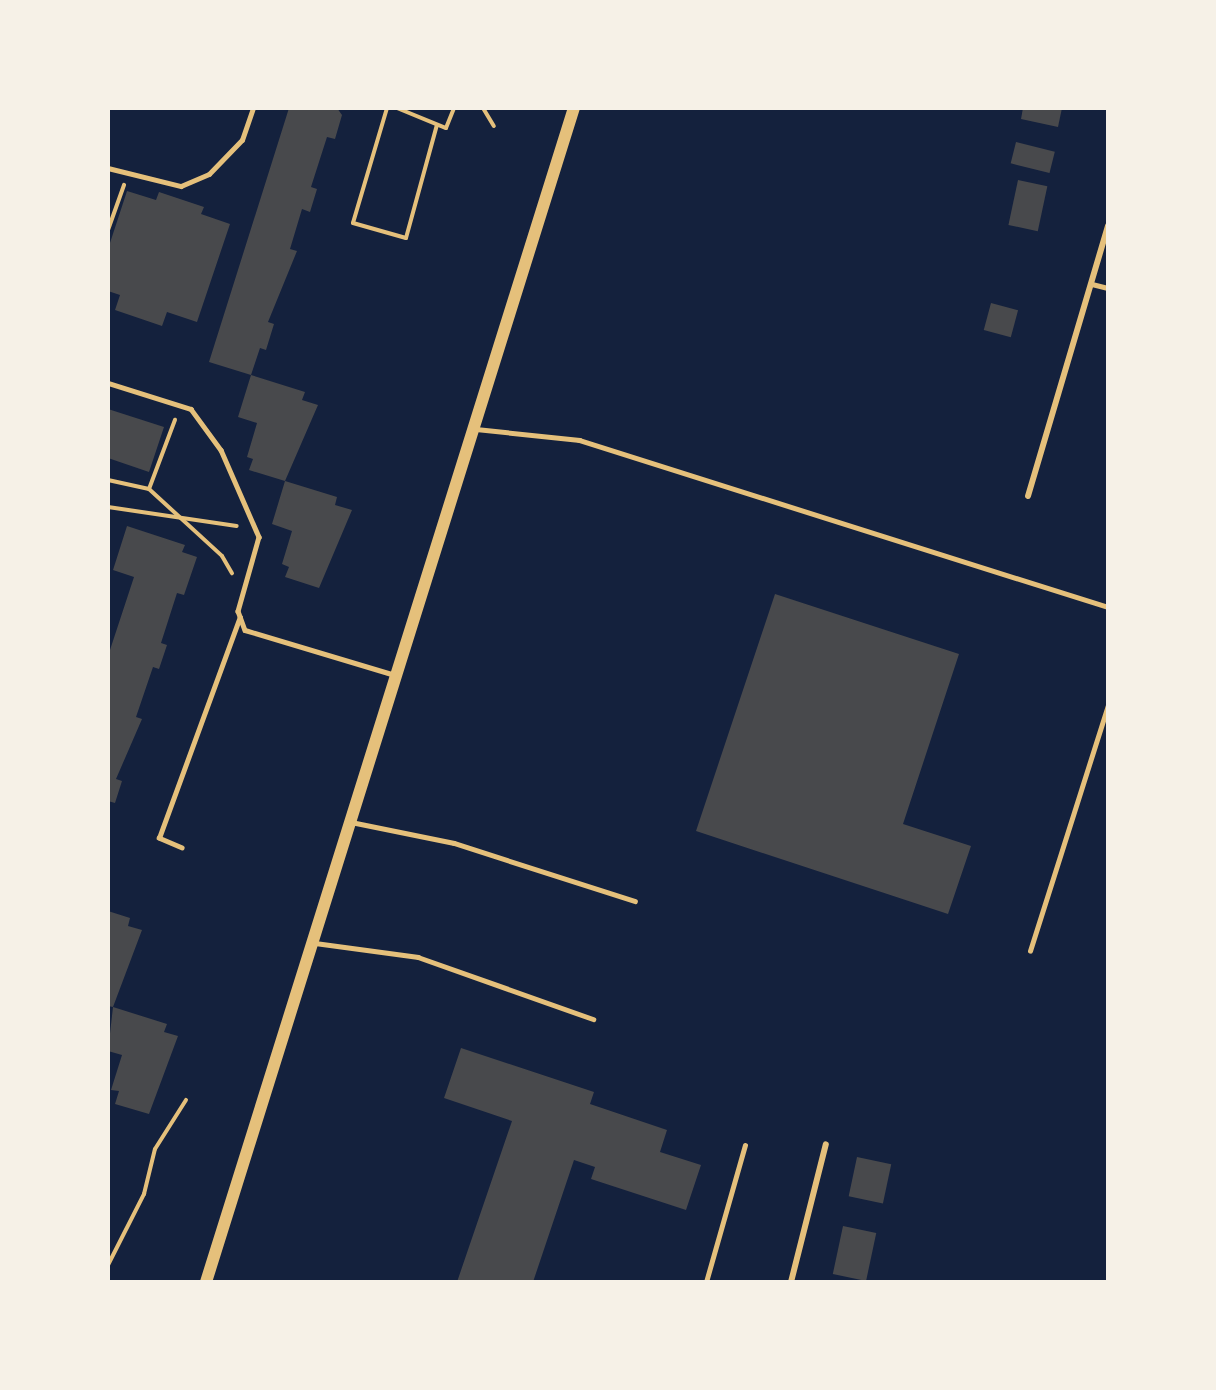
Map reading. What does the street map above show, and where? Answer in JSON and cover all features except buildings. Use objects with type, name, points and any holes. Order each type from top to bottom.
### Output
[{"type":"main road","points":[[206,1282],[476,429],[574,108]]},
{"type":"street","points":[[1028,495],[1108,226]]},
{"type":"street","points":[[791,1282],[826,1144]]},
{"type":"lane","points":[[108,168],[181,186],[209,174],[242,140],[253,108]]},
{"type":"lane","points":[[1092,284],[1108,288]]},
{"type":"lane","points":[[108,383],[191,409],[221,450],[259,537],[244,591],[241,617],[159,838],[182,848]]},
{"type":"lane","points":[[476,429],[579,440],[1108,607]]},
{"type":"lane","points":[[241,617],[245,630],[398,676]]},
{"type":"lane","points":[[1030,951],[1108,705]]},
{"type":"lane","points":[[351,822],[454,843],[635,901]]},
{"type":"lane","points":[[312,943],[418,957],[592,1019]]},
{"type":"lane","points":[[706,1282],[745,1145]]},
{"type":"path","points":[[387,108],[353,222],[406,238],[437,125]]},
{"type":"path","points":[[397,108],[446,128],[454,108]]},
{"type":"path","points":[[483,108],[494,126]]},
{"type":"path","points":[[108,230],[128,174]]},
{"type":"path","points":[[149,489],[180,406]]},
{"type":"path","points":[[108,480],[149,489],[222,556],[244,591]]},
{"type":"path","points":[[108,507],[256,529]]},
{"type":"path","points":[[108,1265],[144,1194],[155,1149],[186,1100]]}]
